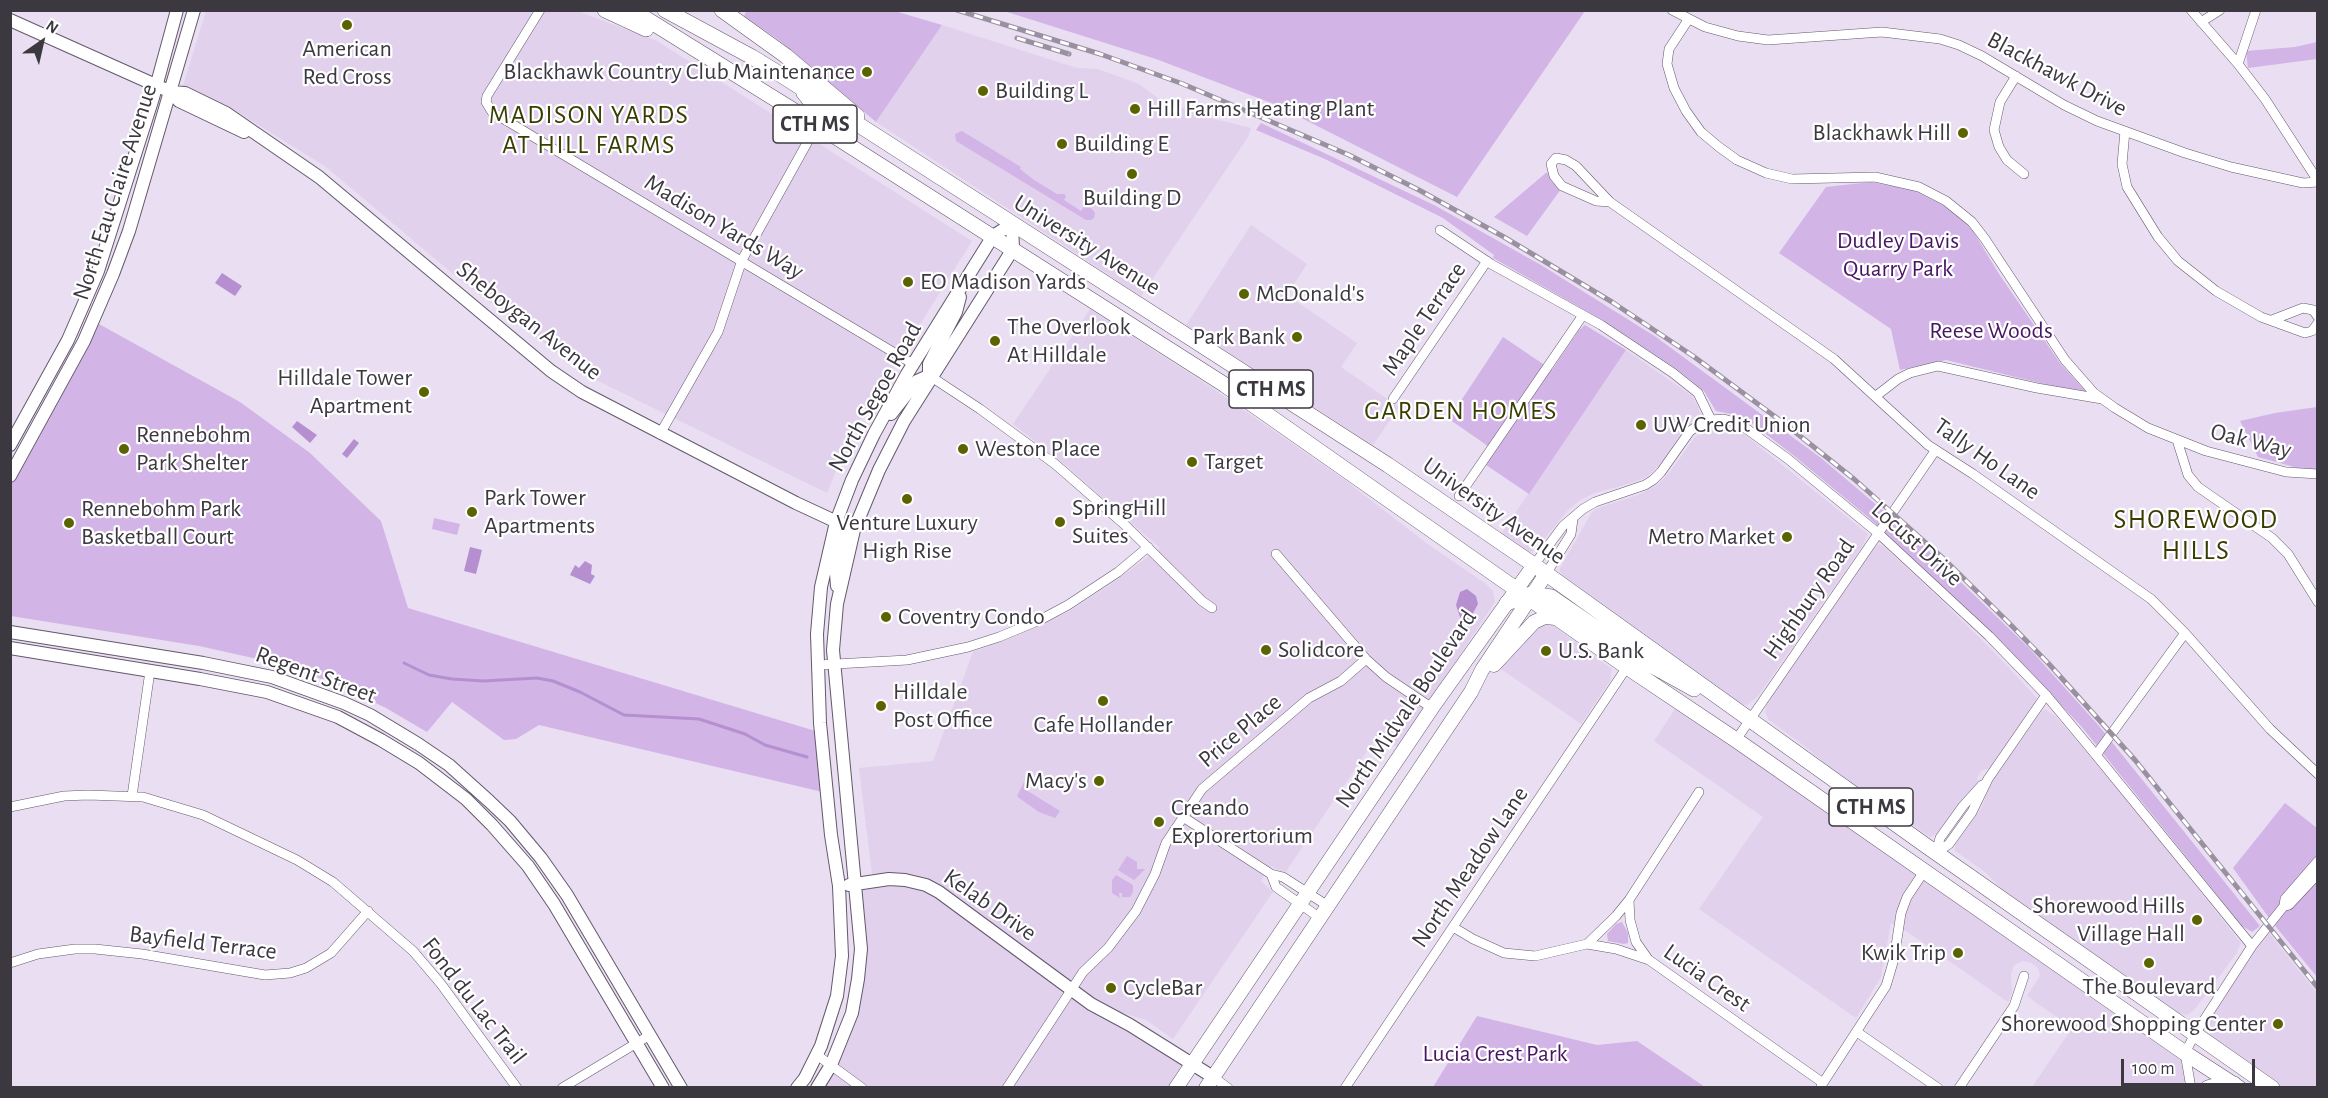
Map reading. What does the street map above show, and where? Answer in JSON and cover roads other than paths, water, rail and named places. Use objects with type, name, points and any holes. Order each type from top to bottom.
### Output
[{"type":"main road","points":[[605,10],[695,50]]},
{"type":"main road","name":"University Avenue","points":[[632,10],[993,236],[1235,392],[1627,668],[1736,740],[2185,1053],[2236,1086]]},
{"type":"main road","name":"University Avenue","points":[[665,10],[786,78],[1368,452],[1540,570],[1712,695],[2272,1088]]},
{"type":"main road","points":[[722,10],[786,56],[869,126],[966,195]]},
{"type":"main road","name":"North Midvale Boulevard","points":[[1210,1082],[1471,692],[1540,570]]},
{"type":"main road","points":[[1507,603],[1525,594],[1544,595],[1559,601],[1669,677],[1712,695]]},
{"type":"main road","name":"North Midvale Boulevard","points":[[1176,1088],[1432,708],[1507,603]]},
{"type":"main road","points":[[1471,692],[1534,622],[1545,617],[1556,618]]},
{"type":"main road","points":[[1890,846],[1926,860],[1936,853]]},
{"type":"main road","points":[[1925,870],[1936,865],[1977,881]]},
{"type":"main road","points":[[2208,1088],[2221,1084],[2236,1086]]},
{"type":"street","name":"North Eau Claire Avenue","points":[[10,445],[68,340],[98,271],[177,10]]},
{"type":"street","name":"North Eau Claire Avenue","points":[[10,476],[69,369],[104,298],[129,231],[194,10]]},
{"type":"street","name":"Madison Yards Way","points":[[540,10],[487,96],[486,102],[492,112],[913,364]]},
{"type":"street","name":"Blackhawk Drive","points":[[1672,10],[1705,27],[1738,36],[1768,40],[1882,32],[1919,34],[1959,45],[2086,117],[2125,132],[2260,175],[2303,183],[2318,181]]},
{"type":"street","points":[[2191,10],[2238,64],[2294,141],[2318,181]]},
{"type":"street","points":[[2201,22],[2220,10]]},
{"type":"street","points":[[2238,64],[2256,10]]},
{"type":"street","points":[[10,20],[156,85]]},
{"type":"street","points":[[1688,20],[1670,49],[1667,64],[1674,88],[1686,111],[1701,132],[1737,160],[1766,173],[1792,179],[1875,177],[1919,187],[1946,201],[1975,225],[2065,360],[2094,393],[2137,422],[2177,440],[2188,475],[2198,487],[2246,519],[2288,554],[2318,602]]},
{"type":"street","points":[[2016,76],[2000,102],[1994,130],[2003,153],[2024,174]]},
{"type":"street","points":[[786,78],[814,110],[818,117],[817,125]]},
{"type":"street","name":"Sheboygan Avenue","points":[[156,85],[171,92],[185,93],[215,107],[319,177],[551,371],[605,405],[660,434],[854,530]]},
{"type":"street","points":[[660,434],[718,332],[742,261],[817,125],[823,119],[830,118],[864,130]]},
{"type":"street","points":[[2125,132],[2122,164],[2127,187],[2169,251],[2184,266],[2216,291],[2253,313],[2305,333],[2312,331],[2318,323]]},
{"type":"street","name":"Tally Ho Lane","points":[[1610,202],[1596,201],[1562,186],[1554,176],[1551,164],[1556,158],[1566,160],[1590,179],[1610,202],[1834,359],[1935,451],[1973,474],[2151,598],[2186,633],[2270,729],[2318,774]]},
{"type":"street","points":[[1012,224],[1013,249]]},
{"type":"street","name":"North Segoe Road","points":[[801,1083],[818,1055],[832,1014],[841,967],[842,934],[839,886],[831,835],[820,723],[817,634],[821,587],[836,522],[852,480],[913,364],[993,236],[1012,224]]},
{"type":"street","points":[[1440,230],[1487,261],[1643,352],[1689,386],[1702,401],[1711,420],[1690,431],[1653,480],[1646,485],[1589,505],[1558,532],[1540,570]]},
{"type":"street","name":"North Segoe Road","points":[[818,1087],[831,1065],[852,1013],[861,949],[834,664],[835,629],[840,592],[854,530],[892,442],[1013,249]]},
{"type":"street","name":"Maple Terrace","points":[[1393,399],[1487,261]]},
{"type":"street","points":[[964,284],[957,312],[929,364],[929,372],[933,378],[1055,464],[1212,608]]},
{"type":"street","points":[[2272,320],[2303,308],[2313,310],[2318,317]]},
{"type":"street","points":[[1460,496],[1583,315]]},
{"type":"street","points":[[1876,396],[1910,373],[1938,366],[2037,388],[2103,399]]},
{"type":"street","points":[[869,446],[917,381],[926,377],[933,378]]},
{"type":"street","name":"Locust Drive","points":[[1711,420],[1726,419],[1754,433],[1878,533],[1989,636],[2046,695],[2252,946]]},
{"type":"street","name":"Oak Way","points":[[2177,440],[2201,449],[2286,472],[2318,474]]},
{"type":"street","points":[[2186,464],[2201,449]]},
{"type":"street","name":"Highbury Road","points":[[1736,740],[1935,451]]},
{"type":"street","points":[[1540,570],[1571,534],[1573,519]]},
{"type":"street","points":[[836,522],[843,533],[836,573],[840,592]]},
{"type":"street","points":[[818,665],[907,660],[968,647],[999,637],[1040,620],[1068,605],[1111,578],[1148,548]]},
{"type":"street","points":[[1276,554],[1366,659],[1386,677],[1432,708]]},
{"type":"street","name":"Regent Street","points":[[10,632],[242,670],[313,691],[370,715],[449,765],[510,820],[541,858],[567,895],[681,1088]]},
{"type":"street","points":[[2096,754],[2186,633]]},
{"type":"street","name":"Regent Street","points":[[10,648],[240,686],[307,705],[338,717],[381,740],[440,777],[492,825],[528,866],[554,904],[663,1088]]},
{"type":"street","points":[[132,796],[153,656]]},
{"type":"street","name":"Price Place","points":[[1007,1088],[1083,972],[1108,948],[1136,911],[1155,874],[1166,843],[1208,782],[1309,698],[1341,681],[1366,659]]},
{"type":"street","name":"North Meadow Lane","points":[[1345,1088],[1627,668]]},
{"type":"street","points":[[1936,853],[1949,844],[1974,808],[1988,779],[2046,695]]},
{"type":"street","points":[[1587,944],[1629,900],[1699,792]]},
{"type":"street","name":"Fond du Lac Trail","points":[[10,807],[64,796],[132,796],[175,805],[202,814],[268,844],[333,882],[413,951],[441,984],[517,1088]]},
{"type":"street","points":[[1183,817],[1270,874],[1283,877],[1305,899],[1324,912]]},
{"type":"street","points":[[2191,1088],[2185,1053],[2195,1034],[2252,946],[2284,906],[2285,899],[2318,861]]},
{"type":"street","points":[[1822,1085],[1886,986],[1894,959],[1901,913],[1907,897],[1925,870]]},
{"type":"street","points":[[1270,874],[1276,887],[1305,899],[1324,912]]},
{"type":"street","points":[[2284,906],[2289,905],[2318,874]]},
{"type":"street","name":"Kelab Drive","points":[[839,886],[890,879],[926,885],[939,892],[1105,1013],[1130,1025],[1192,1064],[1210,1082]]},
{"type":"street","points":[[1629,900],[1630,920],[1636,942],[1649,960]]},
{"type":"street","name":"Bayfield Terrace","points":[[10,963],[38,954],[95,949],[142,954],[266,975],[290,973],[306,968],[331,953],[368,911]]},
{"type":"street","name":"Lucia Crest","points":[[1453,927],[1504,953],[1552,954],[1587,944],[1616,949],[1649,960],[1822,1085]]},
{"type":"street","points":[[1959,1088],[2014,1006],[2024,976]]},
{"type":"street","points":[[1857,1032],[1938,1088]]},
{"type":"street","points":[[562,1088],[650,1035]]},
{"type":"street","points":[[818,1055],[862,1088]]},
{"type":"street","points":[[1210,1082],[1228,1088]]},
{"type":"street","points":[[801,1083],[818,1087]]},
{"type":"waterway","points":[[404,663],[429,675],[452,679],[483,681],[537,678],[553,681],[624,715],[699,719],[745,734],[765,745],[807,757]]},
{"type":"railway","points":[[957,10],[1100,54],[1183,84],[1349,155],[1504,237],[1612,302],[1693,356],[1785,424],[1854,479],[1943,558],[2009,623],[2135,760],[2318,988]]},
{"type":"railway","points":[[1017,38],[1069,54]]},
{"type":"place","name":"American Red Cross","points":[[347,25]]},
{"type":"place","name":"Blackhawk Country Club Maintenance","points":[[867,72]]},
{"type":"place","name":"Building L","points":[[983,91]]},
{"type":"place","name":"Hill Farms Heating Plant","points":[[1135,109]]},
{"type":"place","name":"Blackhawk Hill","points":[[1963,133]]},
{"type":"place","name":"Building E","points":[[1062,144]]},
{"type":"place","name":"Building D","points":[[1132,174]]},
{"type":"place","name":"EO Madison Yards","points":[[908,282]]},
{"type":"place","name":"McDonald's","points":[[1244,294]]},
{"type":"place","name":"Park Bank","points":[[1297,337]]},
{"type":"place","name":"The Overlook At Hilldale","points":[[995,341]]},
{"type":"place","name":"Hilldale Tower Apartment","points":[[424,392]]},
{"type":"place","name":"UW Credit Union","points":[[1641,425]]},
{"type":"place","name":"Rennebohm Park Shelter","points":[[124,449]]},
{"type":"place","name":"Weston Place","points":[[963,449]]},
{"type":"place","name":"Target","points":[[1192,462]]},
{"type":"place","name":"Venture Luxury High Rise","points":[[907,499]]},
{"type":"place","name":"Park Tower Apartments","points":[[472,512]]},
{"type":"place","name":"SpringHill Suites","points":[[1060,522]]},
{"type":"place","name":"Rennebohm Park Basketball Court","points":[[69,523]]},
{"type":"place","name":"Metro Market","points":[[1787,537]]},
{"type":"place","name":"Coventry Condo","points":[[886,617]]},
{"type":"place","name":"Solidcore","points":[[1266,650]]},
{"type":"place","name":"U.S. Bank","points":[[1546,651]]},
{"type":"place","name":"Cafe Hollander","points":[[1103,701]]},
{"type":"place","name":"Hilldale Post Office","points":[[881,706]]},
{"type":"place","name":"Macy's","points":[[1099,781]]},
{"type":"place","name":"Creando Explorertorium","points":[[1159,822]]},
{"type":"place","name":"Shorewood Hills Village Hall","points":[[2197,920]]},
{"type":"place","name":"Kwik Trip","points":[[1958,953]]},
{"type":"place","name":"The Boulevard","points":[[2149,963]]},
{"type":"place","name":"CycleBar","points":[[1111,988]]},
{"type":"place","name":"Shorewood Shopping Center","points":[[2278,1024]]},
{"type":"district","name":"MADISON YARDS AT HILL FARMS","points":[[589,130]]},
{"type":"district","name":"GARDEN HOMES","points":[[1461,411]]},
{"type":"district","name":"SHOREWOOD HILLS","points":[[2196,536]]},
{"type":"park label","name":"Dudley Davis Quarry Park","points":[[1898,255]]},
{"type":"park label","name":"Reese Woods","points":[[1991,331]]},
{"type":"park label","name":"Lucia Crest Park","points":[[1495,1054]]}]
